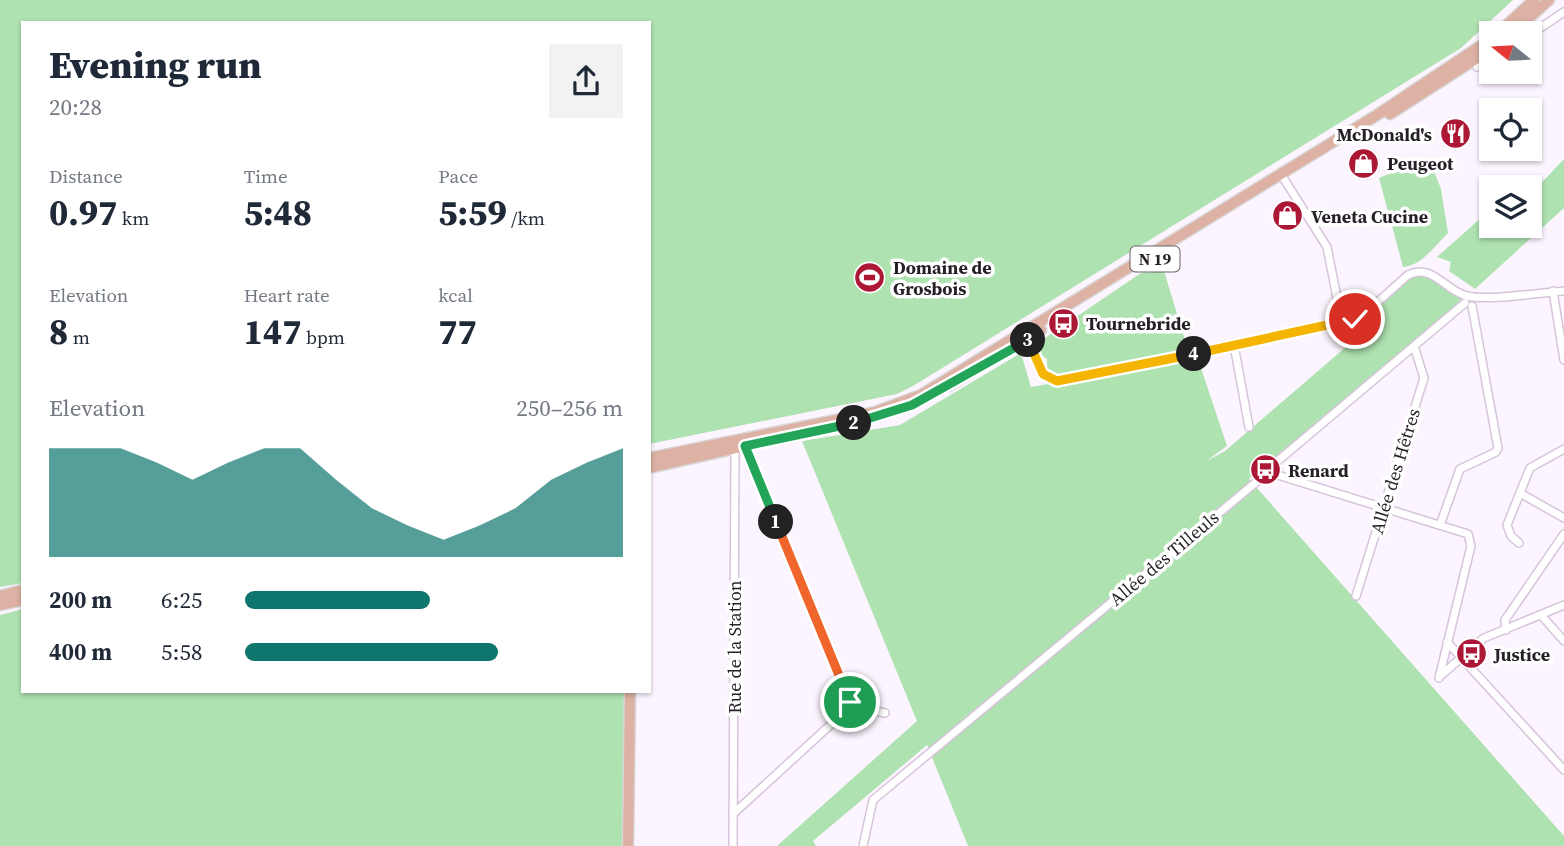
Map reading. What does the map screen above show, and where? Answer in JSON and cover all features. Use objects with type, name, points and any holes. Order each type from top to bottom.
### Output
[{"type":"main road","points":[[1511,21],[1534,0]]},
{"type":"main road","points":[[1525,21],[1549,0]]},
{"type":"main road","name":"N 19","points":[[651,468],[896,412],[957,382],[1025,336],[1377,115],[1479,47]]},
{"type":"main road","name":"N 19","points":[[651,458],[884,409],[942,383],[1025,336],[1284,179],[1479,57]]},
{"type":"main road","points":[[0,596],[21,591]]},
{"type":"main road","points":[[0,605],[21,600]]},
{"type":"main road","points":[[628,846],[630,693]]},
{"type":"main road","points":[[634,846],[636,693]]},
{"type":"street","points":[[1542,27],[1564,12]]},
{"type":"street","points":[[1284,179],[1327,247],[1342,323]]},
{"type":"street","points":[[1025,336],[1043,374],[1057,381],[1342,323],[1363,314],[1405,277],[1416,272],[1429,274],[1468,302],[1498,448],[1496,452],[1460,469],[1440,525]]},
{"type":"street","points":[[1553,291],[1564,359]]},
{"type":"street","points":[[1468,302],[1475,298],[1564,291]]},
{"type":"street","name":"Allée des Tilleuls","points":[[863,846],[867,816],[873,800],[1468,302]]},
{"type":"street","points":[[1234,345],[1249,426]]},
{"type":"street","name":"Allée des Hêtres","points":[[1356,596],[1424,378],[1414,346]]},
{"type":"street","points":[[740,447],[851,706]]},
{"type":"street","name":"Rue de la Station","points":[[733,846],[740,447]]},
{"type":"street","points":[[1519,543],[1511,536],[1507,525],[1530,468],[1564,449]]},
{"type":"street","points":[[1268,472],[1468,534],[1471,546],[1439,677],[1484,638],[1564,605]]},
{"type":"street","points":[[1520,493],[1564,518]]},
{"type":"street","points":[[1506,630],[1504,620],[1564,534]]},
{"type":"street","points":[[1541,615],[1564,641]]},
{"type":"street","points":[[1447,642],[1462,655],[1564,770]]},
{"type":"street","points":[[851,706],[885,713]]},
{"type":"street","points":[[733,814],[851,706]]},
{"type":"green space","name":"Domaine de Grosbois","points":[[0,0],[1513,0],[1490,21],[1479,21],[1479,31],[1461,48],[913,386],[897,394],[651,444],[651,21],[21,21],[21,583],[0,587]]},
{"type":"green space","points":[[1429,158],[1441,189],[1448,233],[1422,259],[1403,267],[1379,178]]},
{"type":"green space","points":[[1564,159],[1564,208],[1542,228],[1542,182]]},
{"type":"green space","points":[[1479,220],[1479,238],[1531,238],[1475,289],[1449,271],[1451,262],[1437,257]]},
{"type":"green space","points":[[1164,271],[1188,350],[1196,353],[1227,446],[1205,462],[1225,451],[1375,322],[1370,312],[1404,281],[1421,274],[1461,295],[1461,301],[1442,319],[1249,479],[1564,836],[1564,846],[968,846],[927,745],[813,841],[816,846],[777,846],[917,721],[802,441],[900,425],[1021,353],[1031,387],[1048,384],[1052,379],[1052,371],[1047,369],[1047,359],[1040,354],[1036,344],[1141,273]]},
{"type":"green space","points":[[21,610],[21,693],[627,693],[627,846],[0,846],[0,615]]},
{"type":"place","name":"McDonald's","points":[[1455,134]]},
{"type":"place","name":"Peugeot","points":[[1364,163]]},
{"type":"place","name":"Veneta Cucine","points":[[1288,216]]},
{"type":"place","name":"Domaine de Grosbois","points":[[870,277]]},
{"type":"place","name":"Tournebride","points":[[1063,323]]},
{"type":"place","name":"Renard","points":[[1265,470]]},
{"type":"place","name":"Justice","points":[[1471,654]]},
{"type":"route","points":[[850,702],[745,446],[896,412],[957,382],[1027,339],[1043,374],[1049,380],[1057,381],[1355,319]]}]
